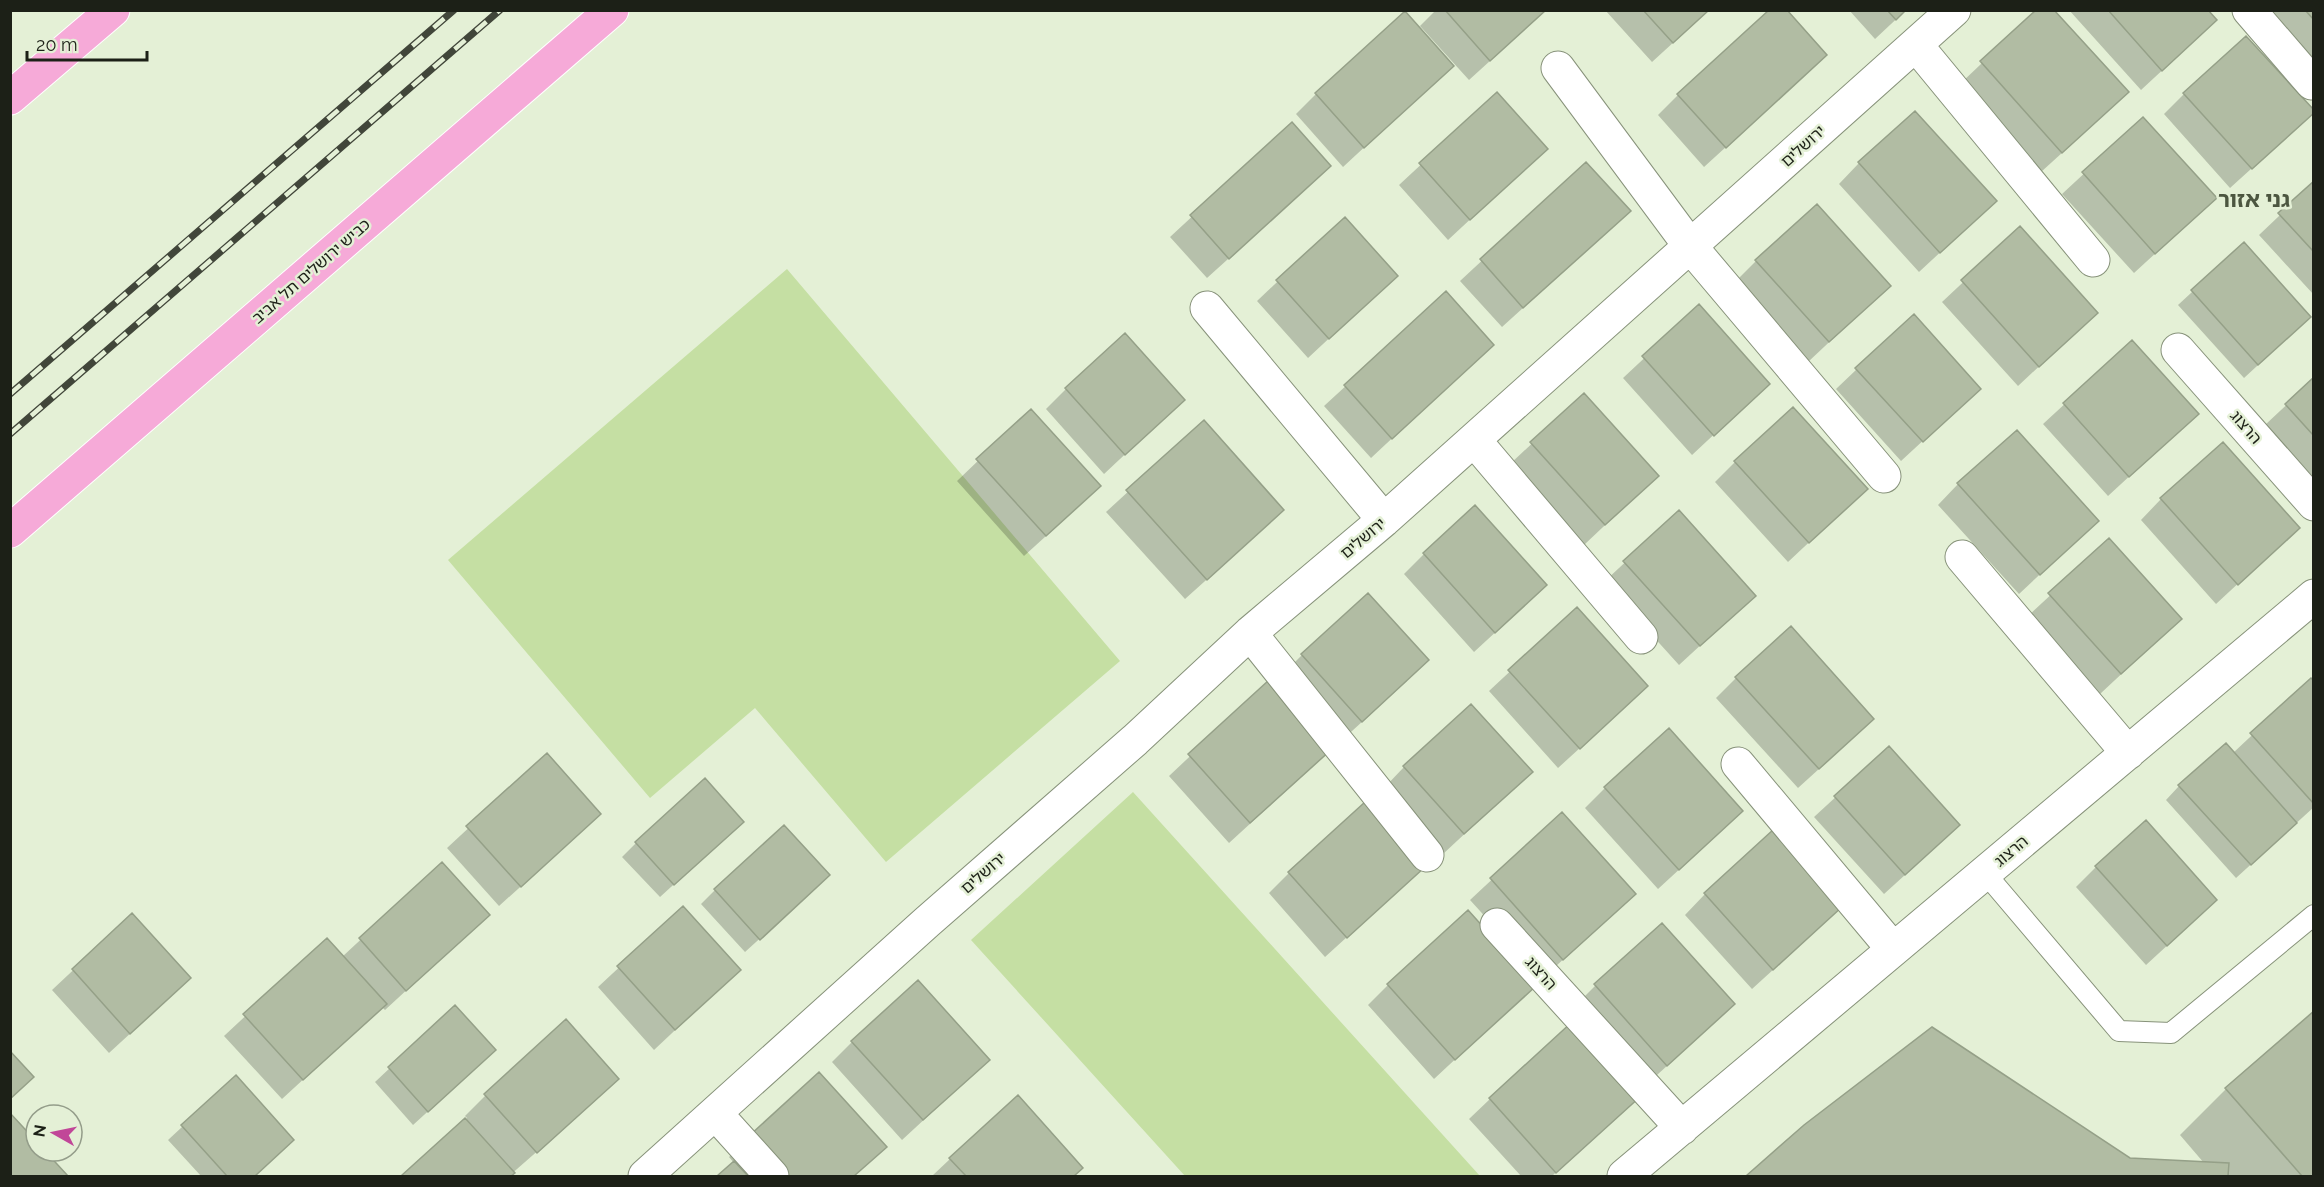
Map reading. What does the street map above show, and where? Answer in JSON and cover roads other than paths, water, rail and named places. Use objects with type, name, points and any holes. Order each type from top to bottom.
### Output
[{"type":"highway","points":[[10,98],[113,10]]},
{"type":"highway","name":"כביש ירושלים תל אביב","points":[[10,531],[612,10]]},
{"type":"street","name":"ירושלים","points":[[645,1176],[927,922],[1135,740],[1250,633],[1384,520],[1954,10]]},
{"type":"street","points":[[2248,10],[2312,83]]},
{"type":"street","points":[[1916,45],[2093,260]]},
{"type":"street","points":[[1558,68],[1690,246],[1884,476]]},
{"type":"street","points":[[1207,308],[1384,520]]},
{"type":"street","name":"הרצוג","points":[[2178,350],[2313,504]]},
{"type":"street","points":[[1474,440],[1641,637]]},
{"type":"street","points":[[1962,557],[2128,753]]},
{"type":"street","name":"הרצוג","points":[[1624,1176],[2313,596]]},
{"type":"street","points":[[1250,633],[1426,855]]},
{"type":"street","points":[[1738,764],[1893,950]]},
{"type":"street","name":"הרצוג","points":[[1497,925],[1682,1128]]},
{"type":"street","points":[[716,1114],[772,1176]]},
{"type":"lane","points":[[1985,873],[2119,1031],[2171,1033],[2313,915]]},
{"type":"railway","points":[[10,394],[454,10]]},
{"type":"railway","points":[[10,434],[500,10]]},
{"type":"district","name":"גני אזור","points":[[2254,199]]}]
